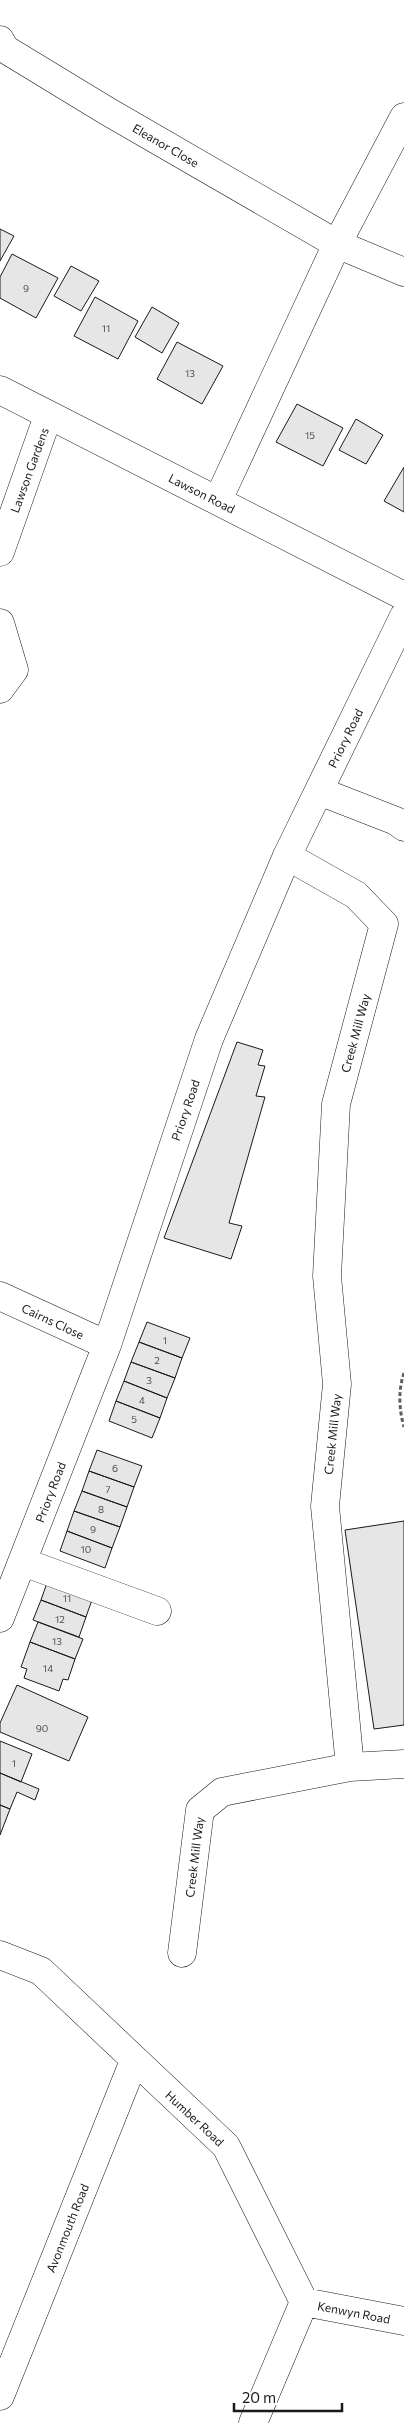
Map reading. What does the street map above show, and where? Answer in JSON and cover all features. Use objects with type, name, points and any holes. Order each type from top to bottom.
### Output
[{"type":"street","name":"Eleanor Close","points":[[0,40],[5,48],[106,111],[337,244],[404,272]]},
{"type":"street","points":[[218,500],[337,244],[404,117]]},
{"type":"street","name":"Lawson Road","points":[[0,390],[404,596]]},
{"type":"street","name":"Lawson Gardens","points":[[0,552],[48,416]]},
{"type":"street","name":"Priory Road","points":[[0,1618],[107,1345],[209,1038],[287,856],[404,616]]},
{"type":"street","points":[[0,623],[14,670],[0,689]]},
{"type":"street","points":[[319,791],[396,821],[404,827]]},
{"type":"street","name":"Creek Mill Way","points":[[182,1953],[200,1810],[222,1792],[350,1767],[325,1506],[337,1384],[327,1276],[336,1104],[384,924],[356,895],[287,856]]},
{"type":"street","name":"Cairns Close","points":[[0,1296],[107,1345]]},
{"type":"street","points":[[23,1562],[157,1611]]},
{"type":"street","points":[[350,1767],[404,1764]]},
{"type":"street","name":"Humber Road","points":[[0,1955],[40,1971],[134,2062],[226,2146],[304,2302]]},
{"type":"street","name":"Avonmouth Road","points":[[0,2396],[134,2062]]},
{"type":"street","points":[[253,2423],[304,2302]]},
{"type":"street","name":"Kenwyn Road","points":[[304,2302],[404,2321]]},
{"type":"path","points":[[404,1373],[401,1382],[401,1415],[404,1427]]},
{"type":"building","points":[[0,229],[14,236],[0,261]]},
{"type":"building","points":[[12,254],[58,278],[36,318],[0,298],[0,277]]},
{"type":"building","points":[[71,266],[99,281],[81,311],[54,296]]},
{"type":"building","points":[[95,297],[138,321],[118,359],[74,336]]},
{"type":"building","points":[[152,307],[179,323],[162,353],[135,337]]},
{"type":"building","points":[[177,342],[223,366],[202,404],[157,379]]},
{"type":"building","points":[[297,404],[343,428],[323,466],[276,442]]},
{"type":"building","points":[[356,419],[383,435],[366,464],[339,450]]},
{"type":"building","points":[[404,467],[404,512],[384,501]]},
{"type":"building","points":[[237,1042],[263,1050],[258,1065],[265,1066],[256,1096],[265,1097],[229,1223],[242,1226],[231,1259],[164,1238]]},
{"type":"building","points":[[147,1322],[190,1338],[182,1358],[139,1342]]},
{"type":"building","points":[[139,1342],[182,1358],[175,1378],[131,1362]]},
{"type":"building","points":[[131,1362],[175,1378],[167,1398],[124,1381]]},
{"type":"building","points":[[124,1381],[167,1398],[160,1418],[116,1401]]},
{"type":"building","points":[[116,1401],[160,1418],[152,1438],[109,1421]]},
{"type":"building","points":[[97,1450],[142,1466],[134,1487],[89,1471]]},
{"type":"building","points":[[89,1471],[134,1487],[127,1507],[82,1491]]},
{"type":"building","points":[[82,1491],[127,1507],[120,1527],[74,1511]]},
{"type":"building","points":[[74,1511],[120,1527],[112,1548],[67,1531]]},
{"type":"building","points":[[404,1521],[404,1725],[374,1729],[345,1530]]},
{"type":"building","points":[[67,1531],[112,1548],[105,1568],[60,1551]]},
{"type":"building","points":[[48,1580],[93,1597],[86,1617],[41,1600]]},
{"type":"building","points":[[41,1600],[86,1617],[79,1637],[33,1620]]},
{"type":"building","points":[[38,1622],[83,1639],[75,1659],[30,1642]]},
{"type":"building","points":[[30,1642],[75,1659],[68,1680],[63,1679],[59,1691],[24,1678],[27,1669],[21,1667]]},
{"type":"building","points":[[17,1685],[88,1717],[69,1761],[0,1732],[0,1723]]},
{"type":"building","points":[[0,1741],[32,1754],[21,1782],[0,1773]]},
{"type":"building","points":[[0,1773],[39,1789],[35,1800],[17,1792],[10,1809],[0,1805]]},
{"type":"building","points":[[0,1805],[10,1809],[0,1835]]}]
